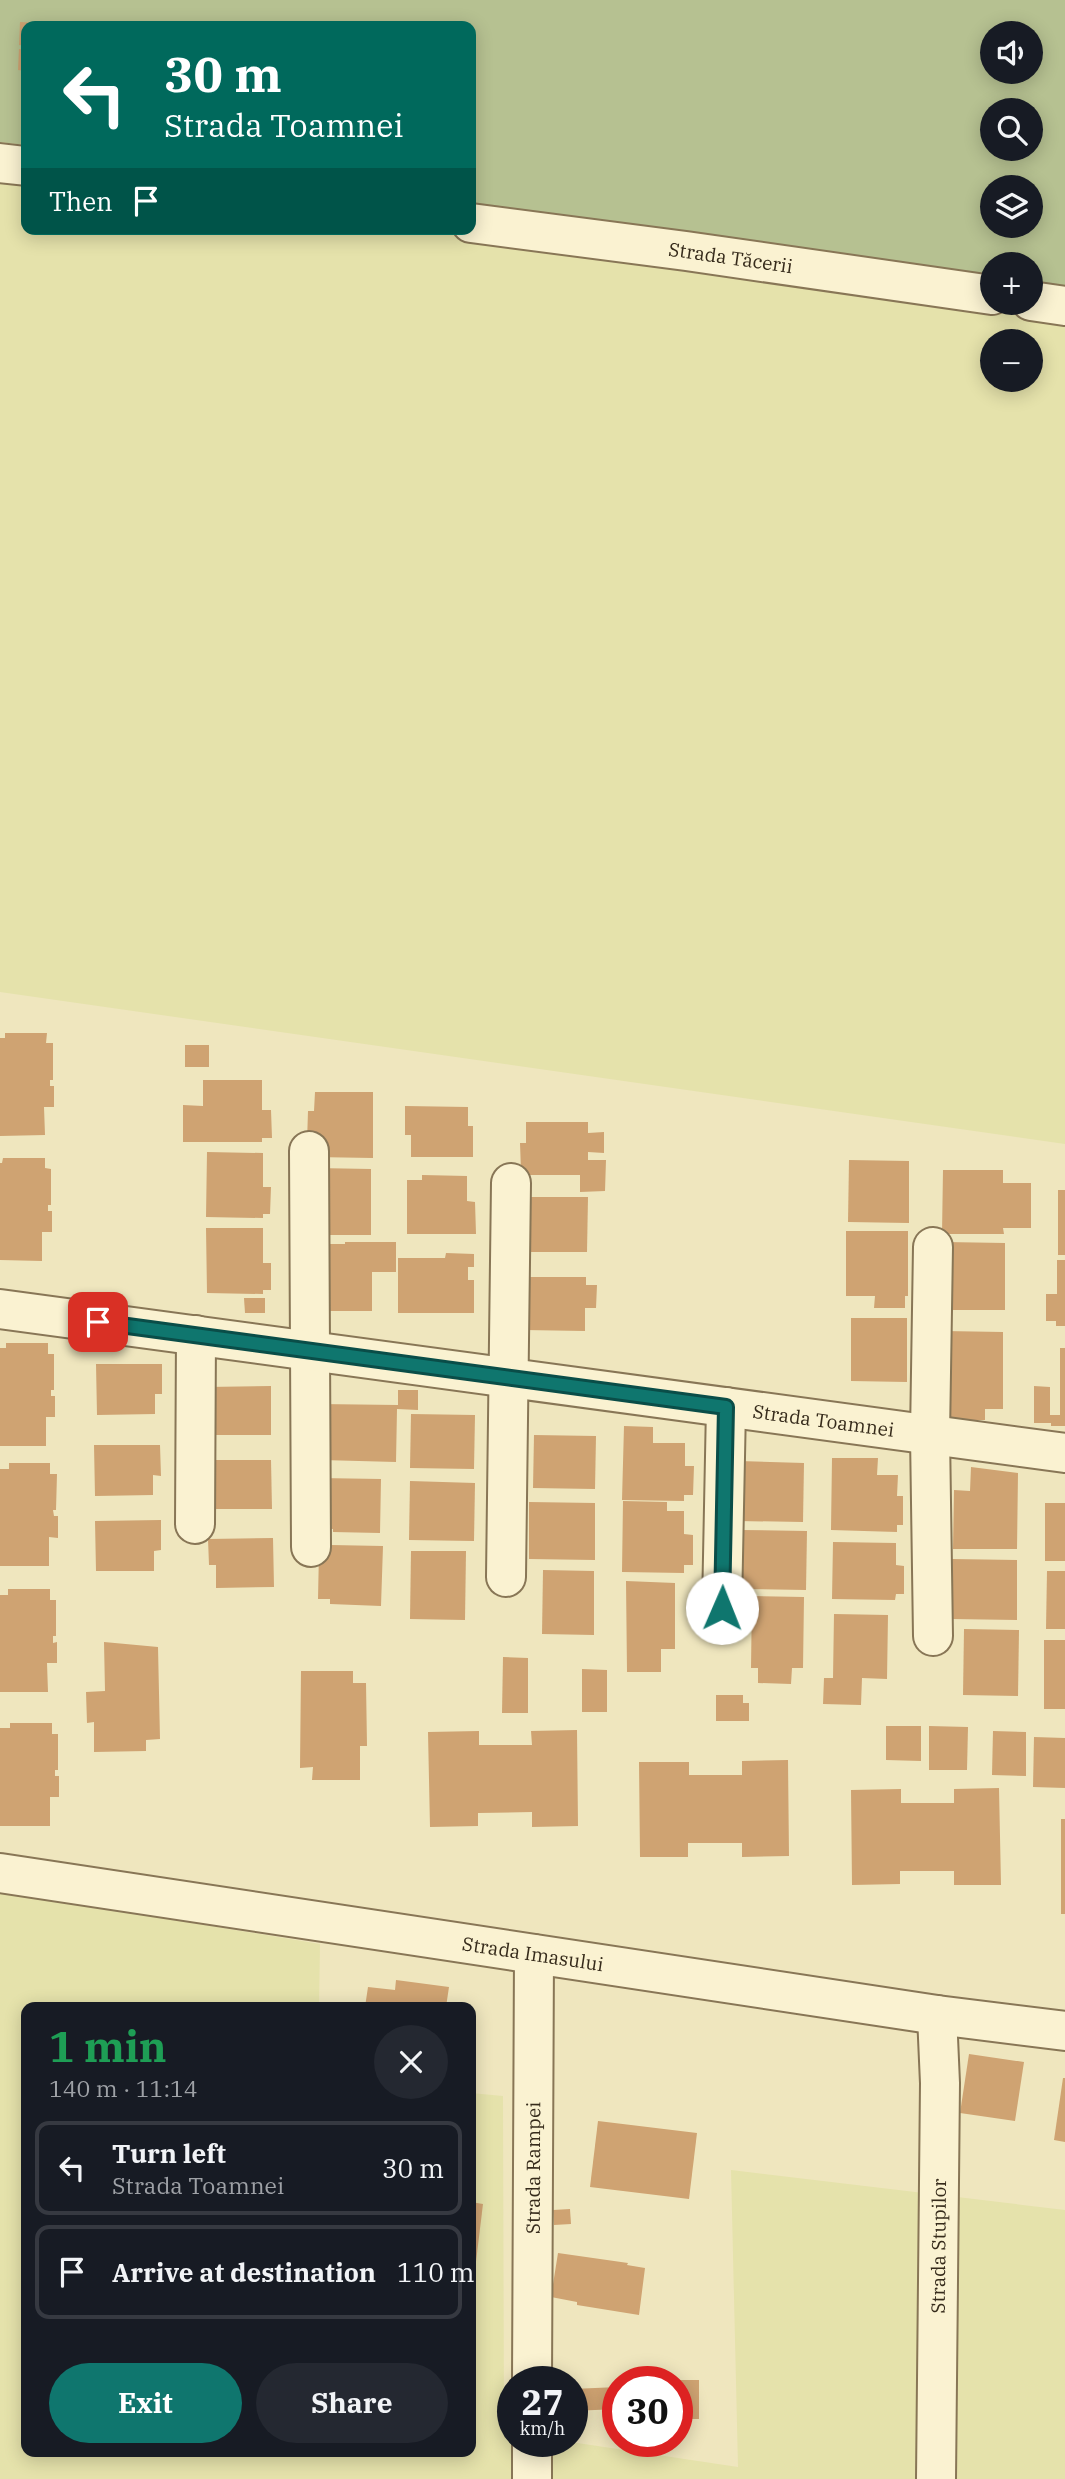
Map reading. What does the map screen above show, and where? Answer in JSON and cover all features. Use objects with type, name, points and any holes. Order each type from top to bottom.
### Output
[{"type":"street","points":[[0,163],[21,165]]},
{"type":"street","name":"Strada Tăcerii","points":[[476,224],[980,293]]},
{"type":"street","points":[[1043,303],[1065,306]]},
{"type":"street","points":[[309,1151],[311,1547]]},
{"type":"street","points":[[506,1577],[511,1183]]},
{"type":"street","points":[[933,1247],[930,1435],[933,1636]]},
{"type":"street","name":"Strada Toamnei","points":[[0,1309],[1065,1453]]},
{"type":"street","points":[[195,1524],[196,1335]]},
{"type":"street","points":[[722,1608],[726,1407]]},
{"type":"street","name":"Strada Imasului","points":[[0,1873],[937,2015],[1065,2031]]},
{"type":"street","name":"Strada Rampei","points":[[532,2366],[534,1954]]},
{"type":"street","name":"Strada Stupilor","points":[[936,2479],[940,2083],[937,2015]]},
{"type":"street","points":[[532,2457],[532,2479]]},
{"type":"shaded area","points":[[0,0],[1065,0],[1065,1144],[0,992]]},
{"type":"shaded area","points":[[0,1891],[320,1944],[319,2002],[21,2002],[21,2457],[476,2457],[476,2093],[503,2096],[504,2366],[497,2366],[497,2457],[588,2457],[588,2445],[602,2447],[602,2457],[671,2457],[738,2467],[731,2170],[1065,2210],[1065,2479],[0,2479]]},
{"type":"green space","points":[[0,0],[1065,0],[1065,286],[1043,283],[1043,252],[980,252],[980,275],[476,207],[476,21],[21,21],[21,144],[0,142]]},
{"type":"building","points":[[20,22],[21,22],[21,45]]},
{"type":"building","points":[[19,49],[21,70],[18,70]]},
{"type":"building","points":[[5,1033],[47,1033],[46,1043],[53,1043],[53,1080],[50,1080],[50,1086],[54,1086],[54,1107],[44,1107],[45,1135],[0,1136],[0,1038],[5,1038]]},
{"type":"building","points":[[185,1045],[209,1045],[209,1067],[185,1067]]},
{"type":"building","points":[[203,1080],[262,1080],[262,1110],[271,1110],[272,1138],[262,1138],[262,1142],[183,1142],[183,1105],[203,1106]]},
{"type":"building","points":[[315,1092],[373,1092],[373,1158],[314,1157],[307,1142],[308,1111],[314,1111]]},
{"type":"building","points":[[405,1106],[468,1107],[468,1126],[473,1126],[473,1157],[411,1157],[411,1135],[405,1135]]},
{"type":"building","points":[[526,1122],[588,1122],[588,1133],[604,1132],[604,1153],[588,1152],[588,1160],[606,1160],[605,1191],[580,1192],[580,1175],[526,1175],[526,1171],[521,1171],[520,1143],[526,1143]]},
{"type":"building","points":[[207,1152],[263,1153],[263,1187],[271,1187],[270,1214],[263,1214],[263,1218],[206,1217]]},
{"type":"building","points":[[3,1158],[45,1158],[45,1168],[51,1169],[51,1205],[48,1205],[48,1211],[52,1211],[52,1232],[42,1232],[42,1261],[0,1260],[0,1163]]},
{"type":"building","points":[[849,1160],[909,1161],[909,1223],[848,1222]]},
{"type":"building","points":[[316,1168],[371,1169],[371,1235],[316,1235]]},
{"type":"building","points":[[943,1170],[1003,1170],[1003,1183],[1031,1183],[1031,1228],[1003,1228],[1004,1234],[942,1234]]},
{"type":"building","points":[[422,1175],[467,1176],[467,1201],[475,1202],[476,1234],[407,1234],[407,1180],[422,1180]]},
{"type":"building","points":[[1058,1190],[1065,1190],[1065,1255],[1058,1255]]},
{"type":"building","points":[[525,1197],[588,1197],[587,1252],[525,1252]]},
{"type":"building","points":[[206,1228],[263,1228],[263,1263],[271,1263],[271,1290],[263,1290],[263,1294],[207,1293]]},
{"type":"building","points":[[846,1231],[908,1231],[908,1296],[905,1296],[905,1308],[874,1308],[875,1296],[846,1296]]},
{"type":"building","points":[[396,1242],[396,1272],[372,1272],[372,1311],[316,1311],[317,1244]]},
{"type":"building","points":[[945,1242],[1005,1243],[1005,1310],[944,1310]]},
{"type":"building","points":[[446,1253],[474,1254],[474,1267],[468,1267],[468,1280],[474,1280],[474,1313],[398,1313],[398,1258],[445,1258]]},
{"type":"building","points":[[1057,1260],[1065,1260],[1065,1326],[1056,1326],[1056,1321],[1046,1321],[1046,1294],[1057,1294]]},
{"type":"building","points":[[524,1277],[586,1277],[586,1285],[597,1285],[596,1308],[585,1308],[585,1331],[524,1330]]},
{"type":"building","points":[[244,1298],[265,1298],[265,1313],[245,1313]]},
{"type":"building","points":[[851,1318],[907,1318],[907,1382],[851,1381]]},
{"type":"building","points":[[944,1331],[1003,1332],[1003,1409],[985,1409],[985,1420],[944,1420]]},
{"type":"building","points":[[6,1343],[48,1343],[48,1354],[54,1354],[54,1390],[51,1390],[51,1396],[55,1396],[55,1417],[46,1417],[46,1446],[0,1446],[0,1348],[6,1348]]},
{"type":"building","points":[[1060,1348],[1065,1348],[1065,1426],[1034,1423],[1034,1386],[1050,1387],[1050,1415],[1060,1415]]},
{"type":"building","points":[[96,1364],[162,1364],[162,1394],[155,1394],[155,1414],[97,1415]]},
{"type":"building","points":[[271,1386],[271,1435],[213,1435],[206,1387]]},
{"type":"building","points":[[398,1390],[418,1390],[418,1410],[397,1409],[396,1462],[322,1460],[319,1404],[398,1405]]},
{"type":"building","points":[[411,1414],[475,1415],[474,1469],[410,1468]]},
{"type":"building","points":[[624,1426],[653,1427],[653,1443],[685,1443],[685,1466],[694,1466],[693,1495],[684,1495],[684,1501],[622,1500]]},
{"type":"building","points":[[534,1435],[596,1436],[595,1489],[533,1488]]},
{"type":"building","points":[[94,1445],[160,1445],[161,1476],[153,1475],[153,1495],[95,1496]]},
{"type":"building","points":[[832,1458],[878,1458],[877,1475],[898,1475],[897,1496],[903,1496],[903,1525],[897,1525],[897,1532],[831,1530]]},
{"type":"building","points":[[206,1460],[271,1460],[272,1509],[214,1509]]},
{"type":"building","points":[[739,1461],[804,1463],[803,1522],[738,1521]]},
{"type":"building","points":[[9,1463],[50,1463],[50,1474],[57,1474],[56,1510],[53,1510],[54,1516],[58,1516],[58,1538],[49,1537],[49,1566],[0,1566],[0,1469],[9,1469]]},
{"type":"building","points":[[971,1467],[1018,1473],[1017,1549],[953,1549],[954,1490],[970,1491]]},
{"type":"building","points":[[319,1478],[381,1479],[380,1533],[333,1532],[333,1529],[318,1528]]},
{"type":"building","points":[[410,1481],[475,1483],[474,1541],[409,1540]]},
{"type":"building","points":[[623,1501],[667,1502],[667,1511],[684,1511],[684,1534],[693,1535],[693,1565],[684,1565],[684,1573],[622,1572]]},
{"type":"building","points":[[529,1502],[595,1503],[595,1560],[529,1559]]},
{"type":"building","points":[[1045,1503],[1065,1503],[1065,1561],[1045,1561]]},
{"type":"building","points":[[161,1520],[161,1550],[154,1551],[154,1571],[96,1571],[95,1521]]},
{"type":"building","points":[[741,1530],[807,1531],[806,1590],[741,1589]]},
{"type":"building","points":[[273,1538],[274,1587],[216,1588],[216,1565],[209,1565],[208,1539]]},
{"type":"building","points":[[833,1542],[896,1543],[896,1565],[904,1566],[904,1594],[896,1594],[895,1600],[832,1599]]},
{"type":"building","points":[[331,1545],[383,1546],[381,1606],[330,1604],[330,1599],[318,1599],[319,1551],[330,1551]]},
{"type":"building","points":[[411,1551],[466,1551],[465,1620],[410,1619]]},
{"type":"building","points":[[952,1559],[1017,1560],[1017,1620],[952,1619]]},
{"type":"building","points":[[543,1570],[594,1571],[594,1635],[542,1634]]},
{"type":"building","points":[[1047,1571],[1065,1571],[1065,1629],[1046,1629]]},
{"type":"building","points":[[626,1581],[675,1583],[675,1649],[661,1649],[661,1672],[627,1672]]},
{"type":"building","points":[[8,1589],[50,1589],[50,1600],[56,1600],[56,1636],[53,1636],[53,1643],[57,1642],[57,1663],[47,1663],[48,1692],[0,1692],[0,1595],[8,1595]]},
{"type":"building","points":[[752,1596],[804,1597],[803,1668],[792,1668],[791,1684],[758,1683],[758,1668],[751,1668]]},
{"type":"building","points":[[834,1614],[888,1615],[887,1679],[862,1678],[861,1705],[823,1704],[824,1678],[833,1678]]},
{"type":"building","points":[[964,1629],[1019,1630],[1018,1696],[963,1695]]},
{"type":"building","points":[[1044,1640],[1065,1640],[1065,1709],[1044,1709]]},
{"type":"building","points":[[104,1642],[158,1647],[160,1739],[146,1740],[146,1751],[94,1752],[94,1722],[87,1723],[86,1692],[105,1691]]},
{"type":"building","points":[[503,1657],[528,1658],[528,1713],[502,1713]]},
{"type":"building","points":[[582,1669],[607,1670],[607,1712],[582,1712]]},
{"type":"building","points":[[301,1671],[353,1671],[353,1683],[366,1683],[367,1746],[360,1746],[360,1780],[312,1780],[313,1767],[300,1768]]},
{"type":"building","points":[[716,1695],[743,1695],[743,1703],[749,1703],[749,1721],[716,1721]]},
{"type":"building","points":[[10,1723],[52,1723],[52,1734],[58,1734],[58,1770],[55,1770],[55,1776],[59,1776],[59,1797],[50,1797],[50,1826],[0,1826],[0,1728],[10,1728]]},
{"type":"building","points":[[886,1726],[921,1726],[921,1761],[886,1760]]},
{"type":"building","points":[[929,1726],[968,1727],[967,1770],[929,1770]]},
{"type":"building","points":[[577,1730],[578,1826],[532,1827],[532,1812],[478,1813],[478,1826],[430,1827],[428,1732],[479,1731],[479,1745],[532,1745],[531,1731]]},
{"type":"building","points":[[993,1731],[1026,1732],[1026,1776],[992,1775]]},
{"type":"building","points":[[1034,1737],[1065,1738],[1065,1788],[1033,1787]]},
{"type":"building","points":[[788,1760],[789,1856],[742,1857],[742,1843],[688,1843],[688,1857],[640,1857],[639,1762],[689,1762],[689,1775],[742,1775],[742,1761]]},
{"type":"building","points":[[999,1788],[1001,1885],[954,1885],[954,1871],[900,1871],[900,1884],[852,1885],[851,1790],[901,1789],[901,1803],[954,1803],[954,1789]]},
{"type":"building","points":[[1061,1819],[1065,1819],[1065,1914],[1061,1914]]},
{"type":"building","points":[[396,1980],[449,1987],[447,2002],[366,2002],[368,1987],[395,1990]]},
{"type":"building","points":[[969,2054],[1024,2062],[1015,2121],[960,2113]]},
{"type":"building","points":[[1065,2078],[1065,2142],[1054,2140]]},
{"type":"building","points":[[598,2121],[697,2133],[689,2199],[590,2187]]},
{"type":"building","points":[[476,2203],[483,2204],[476,2262]]},
{"type":"building","points":[[570,2209],[571,2224],[554,2225],[553,2210]]},
{"type":"building","points":[[558,2253],[645,2268],[639,2315],[577,2305],[577,2302],[551,2297]]},
{"type":"building","points":[[693,2380],[699,2380],[699,2419],[693,2419]]},
{"type":"building","points":[[588,2388],[602,2388],[602,2410],[588,2410]]},
{"type":"route","points":[[98,1322],[726,1407],[722,1608]]}]
